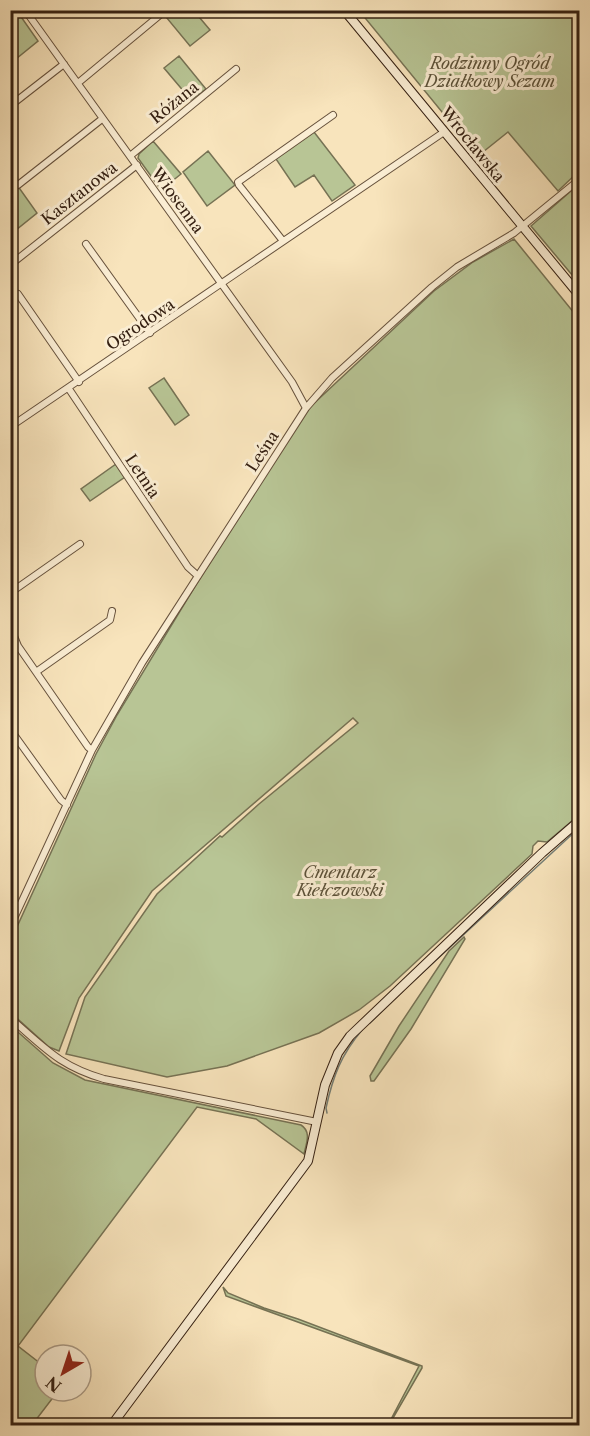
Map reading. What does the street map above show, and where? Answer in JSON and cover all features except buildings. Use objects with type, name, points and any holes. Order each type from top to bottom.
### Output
[{"type":"street","name":"Wiosenna","points":[[25,10],[292,382],[306,408]]},
{"type":"street","points":[[78,83],[166,10]]},
{"type":"street","points":[[347,14],[357,10]]},
{"type":"street","name":"Wrocławska","points":[[347,14],[579,294]]},
{"type":"street","points":[[10,106],[64,64]]},
{"type":"street","name":"Różana","points":[[130,156],[236,69]]},
{"type":"street","points":[[283,241],[238,182],[333,115]]},
{"type":"street","points":[[18,185],[102,119]]},
{"type":"street","name":"Ogrodowa","points":[[10,427],[444,132]]},
{"type":"street","name":"Kasztanowa","points":[[10,265],[136,165]]},
{"type":"street","name":"Leśna","points":[[10,927],[92,750],[142,663],[306,408],[332,378],[432,286],[457,267],[522,227],[579,179]]},
{"type":"street","points":[[86,244],[150,333]]},
{"type":"street","points":[[18,294],[79,382]]},
{"type":"street","name":"Letnia","points":[[69,389],[188,567],[198,576]]},
{"type":"street","points":[[10,593],[80,544]]},
{"type":"street","points":[[36,672],[110,620],[112,611]]},
{"type":"street","points":[[10,626],[18,646],[92,750]]},
{"type":"street","points":[[10,729],[61,800],[68,805]]},
{"type":"street","points":[[111,1425],[306,1166],[312,1151],[325,1085],[331,1067],[355,1029],[579,820]]},
{"type":"street","points":[[10,1018],[52,1056],[85,1074],[317,1122]]},
{"type":"green space","points":[[11,10],[17,11],[38,41],[11,63]]},
{"type":"green space","name":"Rodzinny Ogród Działkowy Sezam","points":[[365,10],[579,11],[579,171],[558,191],[508,132],[478,156],[361,13]]},
{"type":"green space","points":[[174,11],[194,11],[210,30],[190,46],[166,17]]},
{"type":"green space","points":[[179,56],[206,89],[191,100],[164,68]]},
{"type":"green space","points":[[314,132],[355,185],[332,201],[314,175],[295,187],[276,159]]},
{"type":"green space","points":[[153,141],[181,174],[161,190],[138,158],[139,154]]},
{"type":"green space","points":[[208,151],[235,185],[207,206],[183,172]]},
{"type":"green space","points":[[10,175],[37,213],[11,234],[10,234]]},
{"type":"green space","points":[[579,184],[580,281],[578,282],[531,226]]},
{"type":"green space","name":"Cmentarz Kiełczowski","points":[[514,239],[579,319],[579,815],[547,842],[538,841],[533,846],[532,854],[390,986],[359,1010],[319,1033],[227,1066],[167,1077],[66,1054],[85,997],[157,894],[220,836],[222,837],[358,723],[353,718],[152,891],[79,998],[59,1051],[49,1047],[11,1013],[11,940],[96,754],[117,715],[197,583],[308,409],[434,291],[473,262]]},
{"type":"green space","points":[[164,378],[189,415],[175,425],[149,388]]},
{"type":"green space","points":[[116,464],[125,477],[90,501],[81,489]]},
{"type":"green space","points":[[464,937],[465,939],[411,1029],[374,1081],[371,1081],[370,1076],[399,1026],[449,951]]},
{"type":"green space","points":[[10,1025],[53,1063],[85,1080],[301,1125],[307,1135],[304,1154],[256,1119],[197,1107],[18,1346],[33,1358],[33,1403],[49,1403],[32,1425],[11,1425]]},
{"type":"green space","points":[[223,1287],[228,1293],[264,1308],[422,1366],[389,1425],[419,1366],[226,1296]]},
{"type":"waterway","points":[[407,987],[580,827]]},
{"type":"waterway","points":[[370,1023],[403,991]]},
{"type":"waterway","points":[[327,1113],[329,1096],[339,1066],[348,1048],[362,1030]]}]
